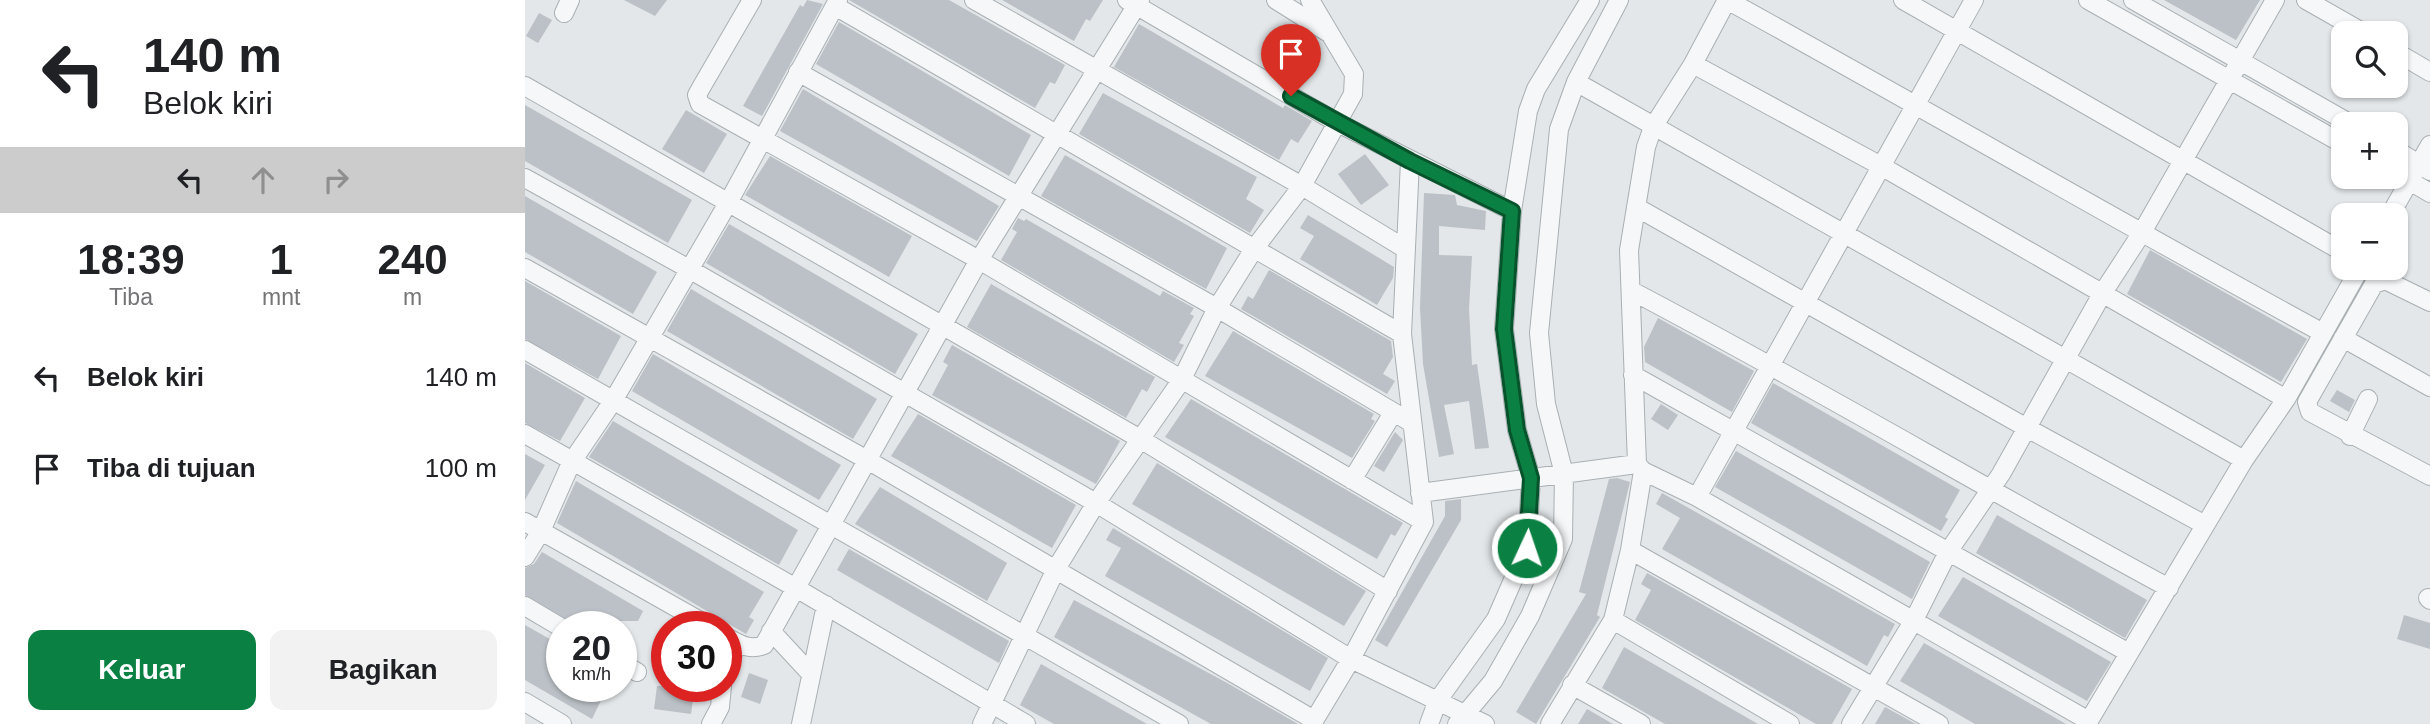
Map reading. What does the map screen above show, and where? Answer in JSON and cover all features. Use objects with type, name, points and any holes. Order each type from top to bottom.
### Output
[{"type":"street","points":[[752,0],[697,95],[700,104],[979,260],[1425,522]]},
{"type":"street","points":[[974,0],[1303,186],[1404,248]]},
{"type":"street","points":[[1276,0],[1329,34]]},
{"type":"street","points":[[982,724],[1056,569],[1096,503],[1181,381],[1217,308],[1254,249],[1303,186],[1356,85],[1354,74],[1310,0]]},
{"type":"street","points":[[1429,724],[1438,700],[1496,619],[1527,548],[1531,478],[1517,430],[1504,329],[1512,211],[1523,128],[1532,100],[1590,0]]},
{"type":"street","points":[[1460,718],[1493,681],[1530,616],[1563,539],[1564,474],[1546,404],[1539,333],[1559,129],[1576,82],[1619,0]]},
{"type":"street","points":[[1550,724],[1613,620],[1630,550],[1640,468],[1633,374],[1629,250],[1646,146],[1653,127],[1693,64],[1727,0],[1916,103],[2141,234],[2323,332]]},
{"type":"street","points":[[1903,0],[1958,29],[2331,245]]},
{"type":"street","points":[[1697,497],[1974,0]]},
{"type":"street","points":[[2088,0],[2331,137]]},
{"type":"street","points":[[2133,0],[2331,113]]},
{"type":"street","points":[[1851,724],[1914,620],[1948,552],[1990,491],[2102,293],[2141,234],[2275,0]]},
{"type":"street","points":[[2307,0],[2343,21]]},
{"type":"street","points":[[742,644],[754,649],[764,645],[979,260],[1020,196],[1134,2],[1336,122],[1512,211]]},
{"type":"street","points":[[525,557],[541,531],[571,463],[613,401],[647,337],[728,203],[836,3],[1402,334]]},
{"type":"street","points":[[2408,59],[2430,72]]},
{"type":"street","points":[[1693,64],[1881,166],[2286,399]]},
{"type":"street","points":[[798,72],[1217,308],[1412,423]]},
{"type":"street","points":[[1576,82],[2244,460]]},
{"type":"street","points":[[525,86],[1142,440],[1388,591]]},
{"type":"street","points":[[2424,167],[2430,145]]},
{"type":"street","points":[[2408,157],[2424,167]]},
{"type":"street","points":[[525,268],[869,461],[1313,722],[1351,659],[1425,522],[1402,334],[1410,161]]},
{"type":"street","points":[[2408,174],[2424,167]]},
{"type":"street","points":[[525,178],[1096,503],[1351,659],[1438,700],[1460,718],[1485,724]]},
{"type":"street","points":[[2408,180],[2430,193]]},
{"type":"street","points":[[1636,207],[2027,428],[2206,525]]},
{"type":"street","points":[[1420,493],[1564,474],[1640,468],[1697,497],[1914,620],[2088,723],[2244,460],[2286,399],[2353,280]]},
{"type":"street","points":[[2430,302],[2385,280],[2369,288],[2307,402],[2310,412],[2350,436],[2430,476]]},
{"type":"street","points":[[1632,291],[1772,365],[1990,491],[2169,588]]},
{"type":"street","points":[[2343,338],[2430,387]]},
{"type":"street","points":[[525,350],[1179,724]]},
{"type":"street","points":[[1633,374],[2129,653]]},
{"type":"street","points":[[2350,436],[2368,400]]},
{"type":"street","points":[[1352,480],[1393,413]]},
{"type":"street","points":[[525,434],[571,463],[826,605],[1026,724]]},
{"type":"street","points":[[525,522],[682,611]]},
{"type":"street","points":[[1630,550],[1939,724]]},
{"type":"street","points":[[801,724],[826,605]]},
{"type":"street","points":[[525,606],[546,618]]},
{"type":"street","points":[[1613,620],[1790,724]]},
{"type":"street","points":[[771,631],[810,673]]},
{"type":"street","points":[[1572,685],[1641,724]]},
{"type":"street","points":[[525,702],[562,724]]},
{"type":"street","points":[[711,724],[720,702]]},
{"type":"building","points":[[624,0],[667,0],[655,16]]},
{"type":"building","points":[[807,0],[823,4],[762,116],[743,106],[800,5],[803,7]]},
{"type":"building","points":[[849,0],[949,0],[1065,65],[1055,84],[1050,82],[1035,108]]},
{"type":"building","points":[[1002,0],[1103,0],[1090,21],[1086,19],[1074,41]]},
{"type":"building","points":[[2164,0],[2260,0],[2236,40]]},
{"type":"building","points":[[539,13],[552,20],[538,43],[526,36]]},
{"type":"building","points":[[839,22],[1031,135],[1009,176],[816,64]]},
{"type":"building","points":[[1139,24],[1283,108],[1285,105],[1312,121],[1298,143],[1291,139],[1279,160],[1114,67]]},
{"type":"building","points":[[803,89],[999,206],[977,241],[780,131]]},
{"type":"building","points":[[1103,93],[1257,177],[1246,199],[1264,210],[1250,233],[1079,134]]},
{"type":"building","points":[[525,105],[692,200],[668,243],[525,161]]},
{"type":"building","points":[[686,110],[727,134],[704,173],[662,149]]},
{"type":"building","points":[[1365,154],[1389,185],[1361,205],[1338,174]]},
{"type":"building","points":[[1065,155],[1227,248],[1206,289],[1041,196]]},
{"type":"building","points":[[770,156],[912,236],[889,277],[745,195]]},
{"type":"building","points":[[1424,193],[1455,195],[1457,205],[1486,211],[1485,230],[1439,226],[1439,255],[1472,256],[1469,309],[1472,365],[1477,364],[1489,448],[1475,449],[1469,401],[1444,405],[1454,454],[1439,457],[1423,364],[1420,308]]},
{"type":"building","points":[[525,196],[657,272],[633,314],[525,252]]},
{"type":"building","points":[[1308,215],[1394,267],[1393,278],[1377,305],[1300,259],[1314,236],[1300,228]]},
{"type":"building","points":[[1018,218],[1024,221],[1026,219],[1160,296],[1163,291],[1194,308],[1190,314],[1194,316],[1179,343],[1184,345],[1174,362],[1001,260],[1017,232],[1012,229]]},
{"type":"building","points":[[729,224],[918,334],[895,374],[706,263]]},
{"type":"building","points":[[2150,250],[2307,339],[2281,382],[2127,294]]},
{"type":"building","points":[[1269,270],[1391,341],[1393,357],[1383,374],[1395,381],[1387,394],[1241,309],[1248,296],[1253,299]]},
{"type":"building","points":[[525,281],[621,336],[598,379],[525,339]]},
{"type":"building","points":[[991,284],[1155,377],[1147,392],[1142,389],[1126,418],[967,327]]},
{"type":"building","points":[[691,289],[877,399],[853,439],[667,331]]},
{"type":"building","points":[[1658,318],[1754,371],[1732,412],[1645,362],[1644,347]]},
{"type":"building","points":[[1233,331],[1374,414],[1371,419],[1375,421],[1352,458],[1205,376]]},
{"type":"building","points":[[952,345],[1120,441],[1096,484],[932,395],[948,365],[943,362]]},
{"type":"building","points":[[653,354],[841,465],[819,500],[632,391]]},
{"type":"building","points":[[525,363],[585,398],[560,441],[525,423]]},
{"type":"building","points":[[1773,383],[1960,490],[1945,517],[1948,519],[1941,531],[1751,423]]},
{"type":"building","points":[[2337,390],[2355,400],[2349,412],[2330,401]]},
{"type":"building","points":[[1191,399],[1403,523],[1395,536],[1391,534],[1377,559],[1165,437]]},
{"type":"building","points":[[1661,404],[1678,415],[1668,430],[1651,419]]},
{"type":"building","points":[[918,414],[1076,505],[1052,548],[891,456]]},
{"type":"building","points":[[613,421],[798,530],[779,565],[589,457]]},
{"type":"building","points":[[1395,432],[1403,440],[1384,472],[1374,466]]},
{"type":"building","points":[[1736,451],[1930,562],[1912,599],[1715,487]]},
{"type":"building","points":[[525,454],[545,465],[525,500]]},
{"type":"building","points":[[1157,463],[1366,591],[1344,626],[1132,504]]},
{"type":"building","points":[[1617,478],[1630,482],[1597,615],[1600,617],[1536,724],[1516,712],[1586,594],[1579,592],[1609,479]]},
{"type":"building","points":[[576,481],[764,592],[749,617],[754,620],[746,634],[742,632],[742,611],[707,611],[557,523]]},
{"type":"building","points":[[880,487],[1007,563],[987,601],[855,524]]},
{"type":"building","points":[[1662,493],[1895,624],[1888,637],[1884,635],[1867,666],[1662,549],[1680,518],[1656,504]]},
{"type":"building","points":[[1461,499],[1461,520],[1387,647],[1375,640],[1445,516],[1445,501]]},
{"type":"building","points":[[1997,515],[2147,600],[2125,638],[1976,553]]},
{"type":"building","points":[[1113,528],[1328,658],[1310,691],[1105,576],[1121,548],[1106,540]]},
{"type":"building","points":[[849,549],[1009,641],[999,663],[837,570]]},
{"type":"building","points":[[542,552],[643,611],[637,621],[637,611],[552,611],[525,595],[525,568],[534,564]]},
{"type":"building","points":[[1647,573],[1852,689],[1832,724],[1816,724],[1635,620],[1651,590],[1641,584]]},
{"type":"building","points":[[1963,577],[2111,662],[2087,701],[1938,616]]},
{"type":"building","points":[[1074,600],[1298,724],[1211,724],[1054,637]]},
{"type":"building","points":[[2404,615],[2430,623],[2430,649],[2397,639]]},
{"type":"building","points":[[525,625],[546,637],[546,692],[525,680]]},
{"type":"building","points":[[1924,643],[2066,724],[1975,724],[1900,681]]},
{"type":"building","points":[[1624,647],[1758,724],[1665,724],[1602,688]]},
{"type":"building","points":[[1041,664],[1147,724],[1054,724],[1020,705]]},
{"type":"building","points":[[749,673],[768,680],[760,704],[742,697]]},
{"type":"building","points":[[563,702],[600,702],[592,719]]},
{"type":"building","points":[[655,702],[693,702],[691,714],[654,709]]},
{"type":"building","points":[[1885,707],[1916,724],[1875,724]]},
{"type":"building","points":[[1587,709],[1613,724],[1578,724]]},
{"type":"route","points":[[1291,96],[1410,161],[1512,211],[1504,329],[1517,430],[1531,478],[1527,548]]}]
